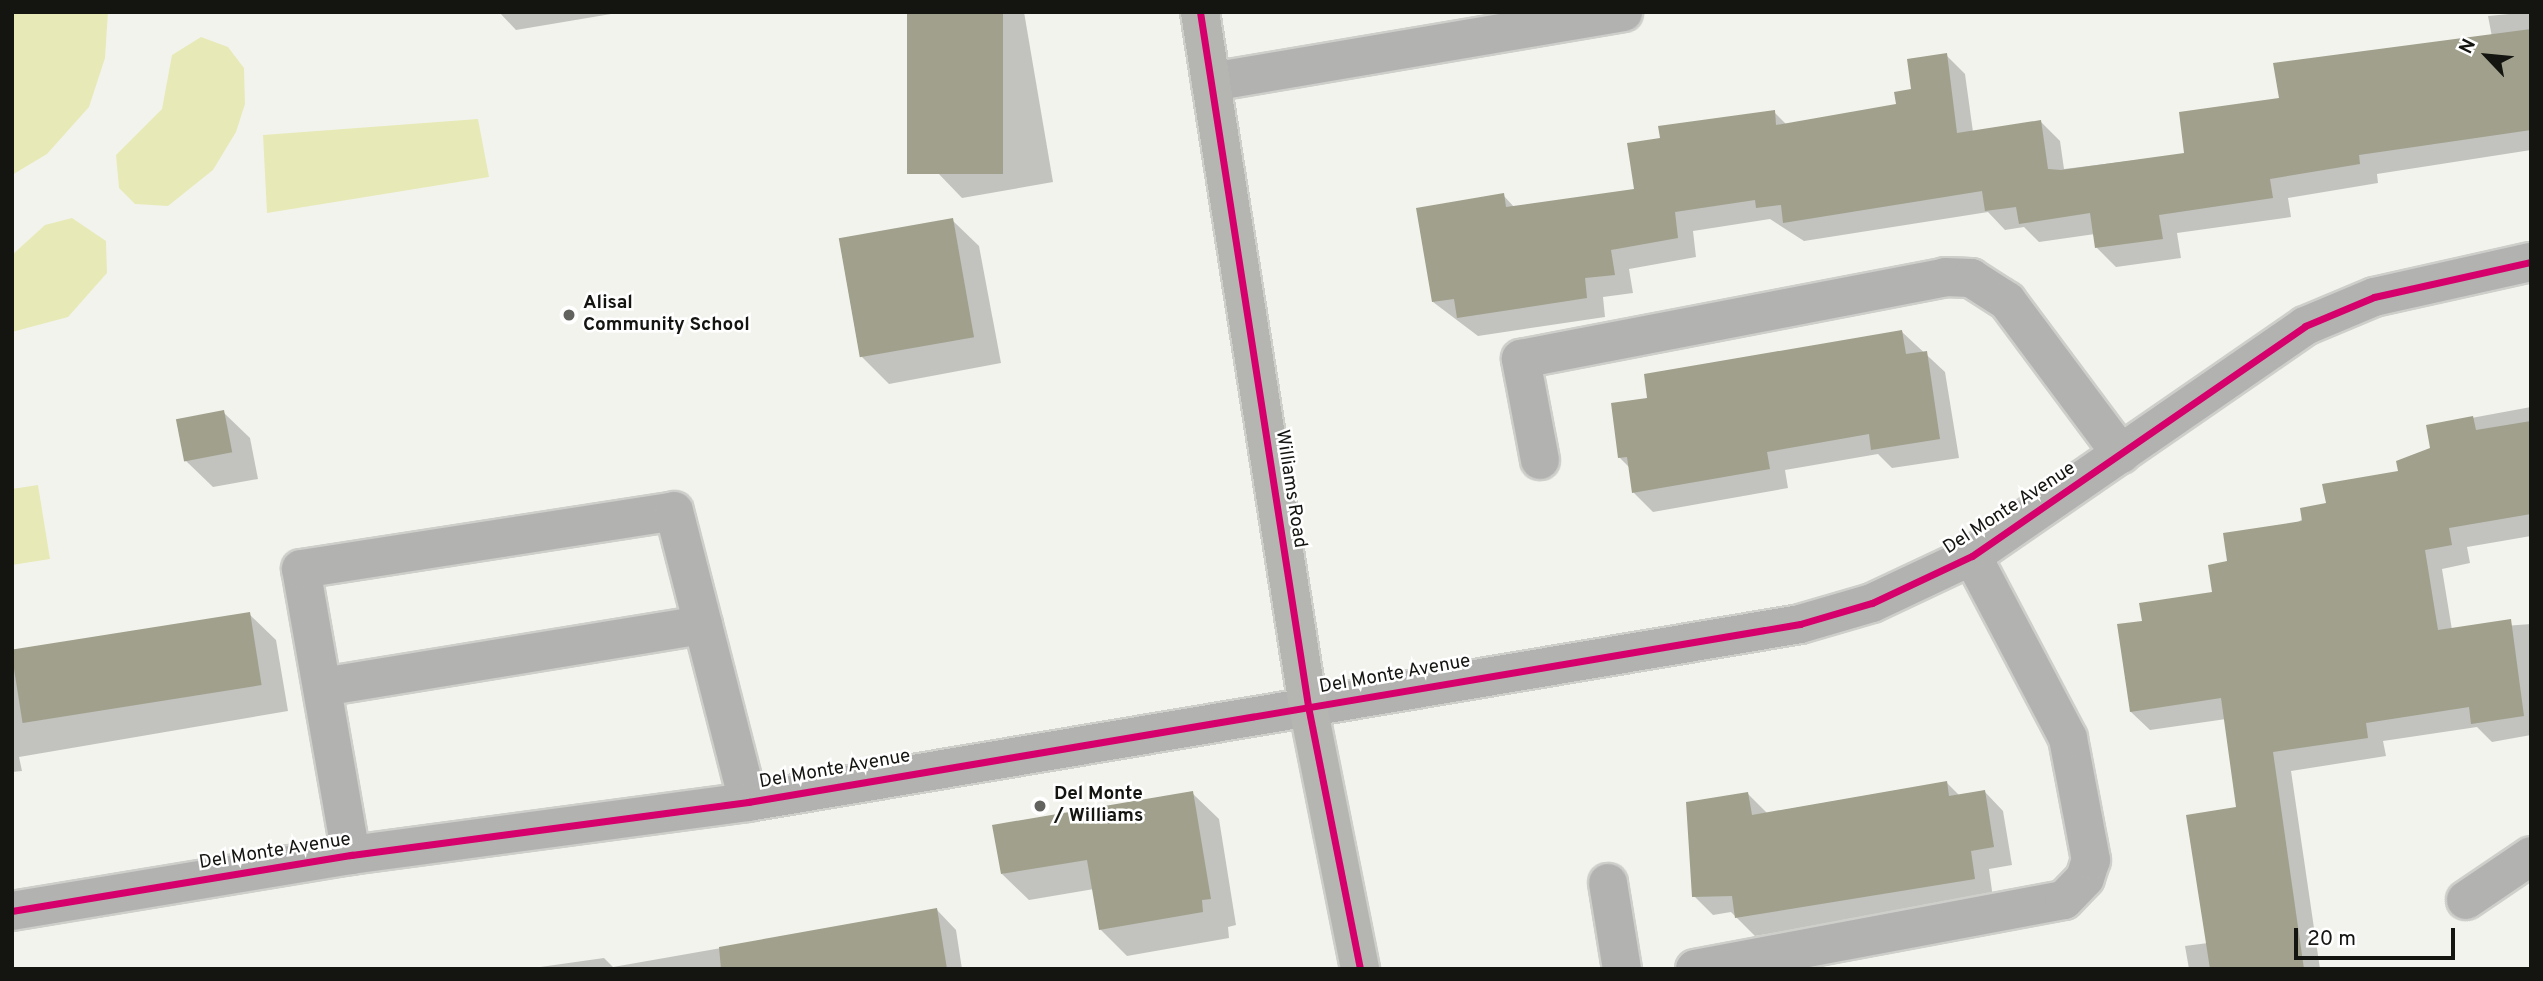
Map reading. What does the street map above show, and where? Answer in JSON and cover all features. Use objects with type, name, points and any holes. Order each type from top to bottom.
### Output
[{"type":"main road","name":"Williams Road","points":[[1200,12],[1308,706],[1360,969]]},
{"type":"street","points":[[1211,82],[1518,21],[1623,12]]},
{"type":"street","name":"Del Monte Avenue","points":[[12,911],[351,855],[748,802],[1800,624],[1872,603],[1972,556],[2305,326],[2374,297],[2531,262]]},
{"type":"street","points":[[1540,460],[1521,359],[1945,277],[1971,278],[2007,301],[2122,454]]},
{"type":"street","points":[[351,855],[301,569],[674,511],[748,802]]},
{"type":"street","points":[[1695,969],[2064,900],[2085,878],[2091,860],[2068,738],[1972,556]]},
{"type":"street","points":[[323,687],[703,625]]},
{"type":"street","points":[[2466,900],[2531,856]]},
{"type":"street","points":[[1608,883],[1622,969]]},
{"type":"green space","points":[[12,12],[108,12],[105,58],[89,107],[47,154],[12,175]]},
{"type":"green space","points":[[201,37],[228,47],[244,68],[245,104],[236,132],[213,170],[168,206],[135,204],[119,188],[116,155],[162,109],[172,55]]},
{"type":"green space","points":[[478,119],[489,177],[267,213],[263,135]]},
{"type":"green space","points":[[72,218],[106,241],[107,273],[68,317],[12,332],[12,255],[45,225]]},
{"type":"green space","points":[[38,485],[50,559],[12,565],[12,489]]},
{"type":"building","points":[[907,12],[1003,12],[1003,174],[907,174]]},
{"type":"building","points":[[2531,29],[2531,130],[2359,155],[2360,164],[2270,179],[2273,198],[2159,215],[2163,239],[2095,248],[2090,213],[2019,224],[2016,207],[1985,211],[1982,191],[1783,223],[1781,205],[1756,208],[1755,200],[1675,212],[1678,238],[1611,250],[1615,275],[1585,278],[1587,298],[1457,318],[1454,299],[1432,302],[1416,208],[1504,193],[1506,207],[1634,189],[1627,143],[1660,138],[1658,126],[1775,110],[1776,125],[1896,104],[1894,92],[1911,89],[1907,59],[1947,53],[1957,133],[2041,120],[2048,169],[2061,170],[2184,153],[2179,112],[2279,98],[2273,63]]},
{"type":"building","points":[[953,218],[974,337],[860,357],[839,238]]},
{"type":"building","points":[[1902,330],[1906,354],[1927,351],[1940,439],[1871,450],[1869,434],[1767,452],[1770,469],[1632,493],[1627,457],[1618,458],[1611,403],[1647,398],[1644,374]]},
{"type":"building","points":[[224,410],[232,452],[184,462],[176,419]]},
{"type":"building","points":[[2473,416],[2476,430],[2531,421],[2531,514],[2449,528],[2452,545],[2425,550],[2438,630],[2511,619],[2524,716],[2471,724],[2469,707],[2366,723],[2368,738],[2273,752],[2304,969],[2210,969],[2186,815],[2236,807],[2221,698],[2130,712],[2117,624],[2142,621],[2139,603],[2212,592],[2208,565],[2227,561],[2223,533],[2302,521],[2300,508],[2326,503],[2322,484],[2398,471],[2396,461],[2430,448],[2426,425]]},
{"type":"building","points":[[250,612],[262,685],[23,723],[12,650]]},
{"type":"building","points":[[1947,781],[1949,796],[1985,790],[1994,847],[1971,851],[1975,879],[1735,918],[1732,896],[1692,897],[1686,802],[1748,792],[1752,815]]},
{"type":"building","points":[[1193,791],[1211,899],[1202,900],[1203,912],[1099,930],[1087,860],[1001,874],[992,825]]},
{"type":"building","points":[[937,908],[947,969],[721,969],[719,947]]},
{"type":"cycle path","points":[[1200,12],[1308,706],[1360,969]]},
{"type":"cycle path","points":[[12,911],[351,855],[748,802],[1800,624],[1872,603],[1972,556],[2305,326],[2374,297],[2531,262]]},
{"type":"place","name":"Alisal Community School","points":[[569,315]]},
{"type":"place","name":"Del Monte / Williams","points":[[1040,806]]}]
